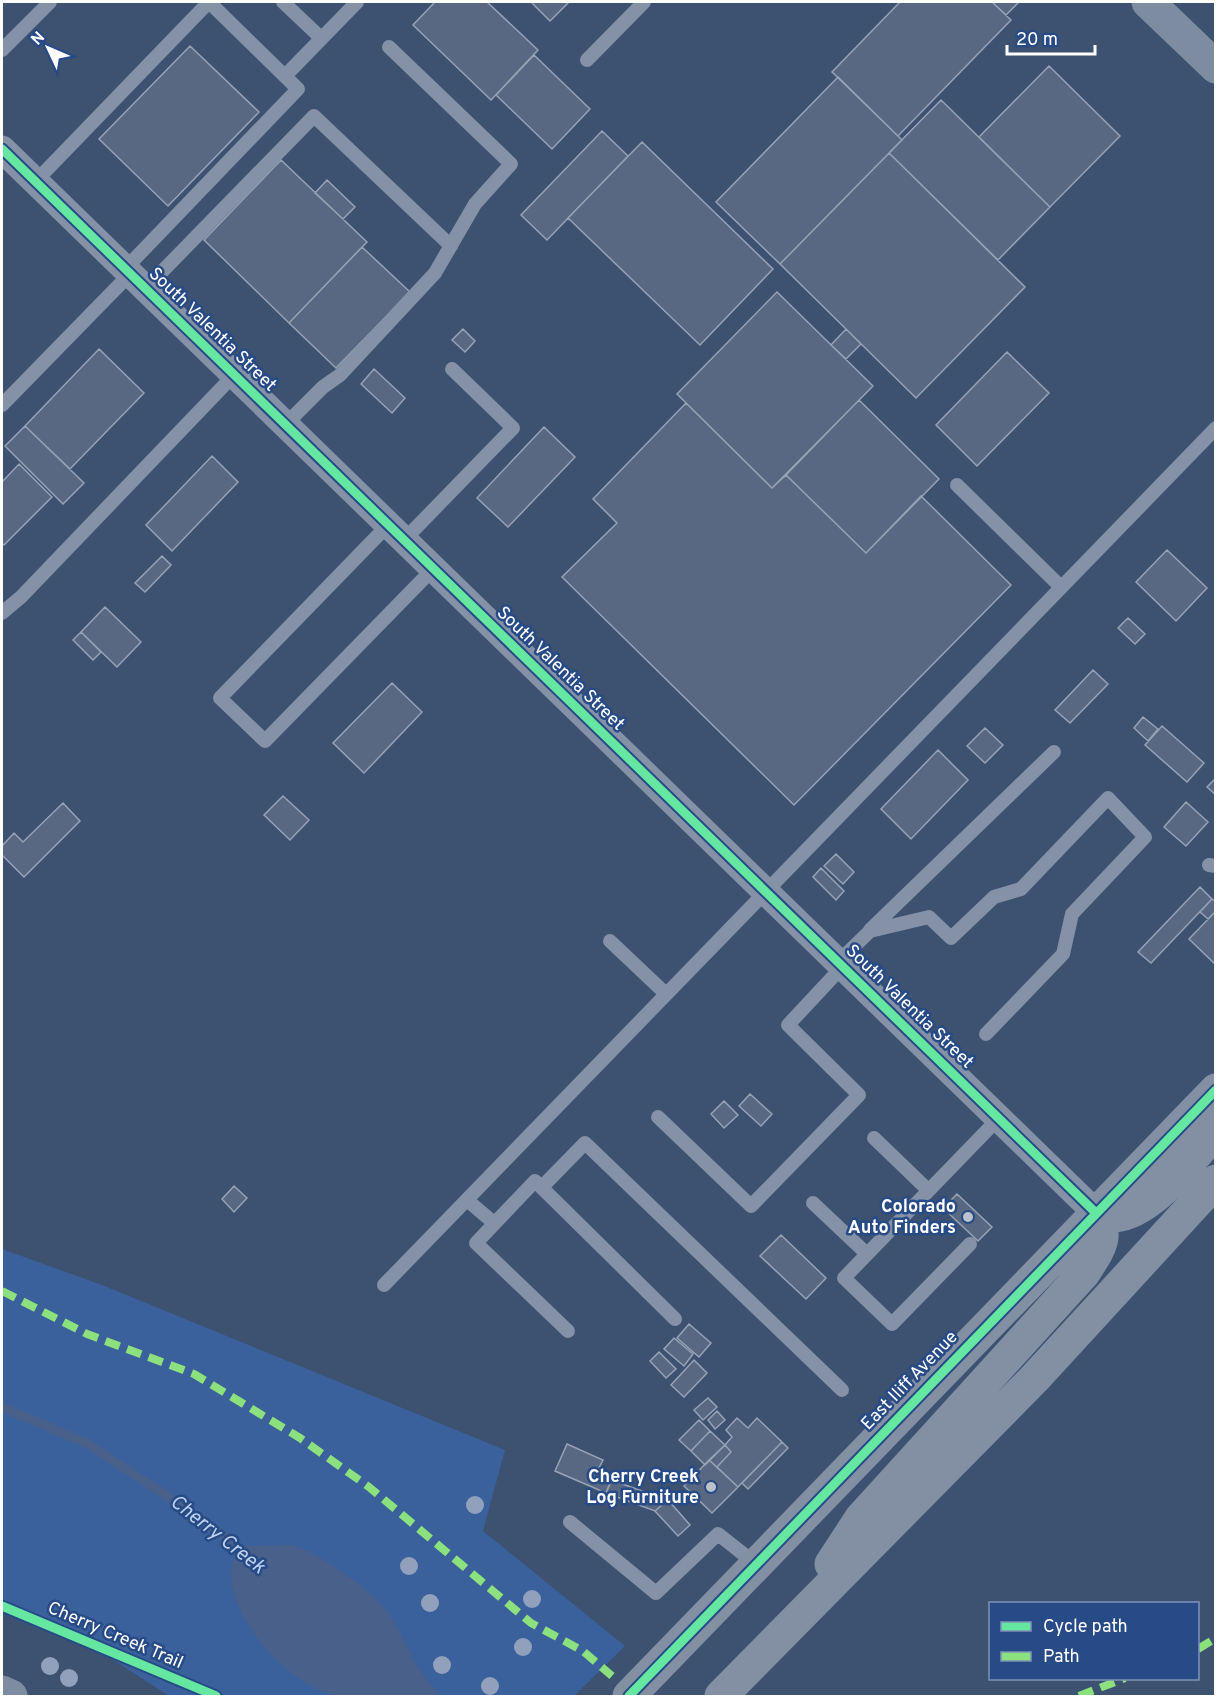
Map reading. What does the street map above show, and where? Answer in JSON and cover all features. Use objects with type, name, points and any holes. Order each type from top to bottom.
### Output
[{"type":"main road","name":"East Iliff Avenue","points":[[629,1696],[1215,1089]]},
{"type":"main road","points":[[1096,1212],[1107,1217],[1126,1215],[1147,1204],[1215,1131]]},
{"type":"main road","points":[[721,1696],[1034,1378],[1215,1181]]},
{"type":"main road","points":[[816,1600],[835,1556],[861,1518],[1084,1273],[1104,1236],[1102,1224],[1096,1212]]},
{"type":"street","points":[[1148,2],[1215,68]]},
{"type":"street","name":"South Valentia Street","points":[[2,149],[1096,1212]]},
{"type":"street","points":[[2,1692],[11,1696]]},
{"type":"lane","points":[[2,50],[50,2]]},
{"type":"lane","points":[[35,182],[209,2],[298,89],[134,278]]},
{"type":"lane","points":[[283,2],[321,38]]},
{"type":"lane","points":[[285,76],[357,2]]},
{"type":"lane","points":[[587,60],[644,2]]},
{"type":"lane","points":[[285,425],[323,387],[340,375],[435,273],[475,204],[511,164],[389,47]]},
{"type":"lane","points":[[2,405],[134,278],[314,116],[451,246]]},
{"type":"lane","points":[[433,568],[265,741],[220,698],[396,532],[513,428],[452,369]]},
{"type":"lane","points":[[2,613],[21,597],[234,375]]},
{"type":"lane","points":[[384,1285],[1215,428]]},
{"type":"lane","points":[[957,485],[1061,587]]},
{"type":"lane","points":[[658,1117],[751,1206],[859,1095],[788,1025],[870,931],[1054,752]]},
{"type":"lane","points":[[870,931],[929,917],[951,938],[994,897],[1021,889],[1108,798],[1145,837],[1072,914],[1063,954],[986,1034]]},
{"type":"lane","points":[[610,941],[666,994]]},
{"type":"lane","points":[[970,1244],[892,1324],[844,1278],[999,1118]]},
{"type":"lane","points":[[874,1138],[928,1190]]},
{"type":"lane","points":[[542,1187],[585,1143],[842,1390]]},
{"type":"lane","points":[[568,1331],[476,1243],[535,1181],[675,1319]]},
{"type":"lane","points":[[468,1200],[494,1223]]},
{"type":"lane","points":[[813,1203],[867,1254]]},
{"type":"lane","points":[[570,1522],[656,1593],[718,1534],[756,1564]]},
{"type":"shaded area","points":[[2,1249],[102,1285],[505,1450],[483,1531],[625,1646],[574,1696],[169,1696],[109,1657],[2,1604]]},
{"type":"shaded area","points":[[293,1545],[342,1572],[375,1598],[395,1623],[423,1675],[442,1696],[341,1696],[323,1691],[304,1681],[285,1668],[268,1651],[241,1612],[234,1592],[232,1567],[238,1546]]},
{"type":"building","points":[[435,2],[487,2],[538,50],[491,100],[413,25]]},
{"type":"building","points":[[531,2],[569,2],[550,21]]},
{"type":"building","points":[[900,2],[992,2],[1011,20],[898,136],[832,72]]},
{"type":"building","points":[[992,2],[1019,2],[1006,15]]},
{"type":"building","points":[[190,46],[259,112],[168,206],[99,139]]},
{"type":"building","points":[[534,55],[590,109],[552,149],[496,95]]},
{"type":"building","points":[[1049,66],[1120,136],[1050,207],[979,137]]},
{"type":"building","points":[[838,77],[902,140],[780,264],[716,202]]},
{"type":"building","points":[[941,100],[1050,207],[998,260],[889,153]]},
{"type":"building","points":[[602,131],[628,156],[547,240],[521,215]]},
{"type":"building","points":[[642,142],[773,269],[700,345],[568,218]]},
{"type":"building","points":[[889,153],[1025,287],[916,398],[780,264]]},
{"type":"building","points":[[281,160],[367,242],[289,323],[204,240]]},
{"type":"building","points":[[327,180],[355,207],[343,219],[315,193]]},
{"type":"building","points":[[362,247],[410,292],[336,368],[289,323]]},
{"type":"building","points":[[777,292],[873,386],[772,488],[677,394]]},
{"type":"building","points":[[463,329],[475,341],[465,352],[452,340]]},
{"type":"building","points":[[846,329],[861,344],[846,359],[831,345]]},
{"type":"building","points":[[99,349],[144,393],[70,469],[25,426]]},
{"type":"building","points":[[1007,352],[1049,393],[977,466],[936,425]]},
{"type":"building","points":[[374,369],[405,398],[392,413],[361,384]]},
{"type":"building","points":[[859,400],[939,479],[866,553],[786,475]]},
{"type":"building","points":[[686,403],[772,488],[786,475],[866,553],[921,496],[1011,585],[794,805],[562,577],[617,523],[593,499]]},
{"type":"building","points":[[25,426],[84,483],[63,504],[5,446]]},
{"type":"building","points":[[544,427],[575,457],[508,527],[477,498]]},
{"type":"building","points":[[212,456],[238,482],[172,551],[146,525]]},
{"type":"building","points":[[19,464],[52,497],[4,545],[2,543],[2,482]]},
{"type":"building","points":[[1167,550],[1207,588],[1176,621],[1136,582]]},
{"type":"building","points":[[162,556],[171,565],[145,592],[135,583]]},
{"type":"building","points":[[105,607],[141,642],[117,667],[81,632]]},
{"type":"building","points":[[1128,618],[1145,634],[1135,644],[1118,628]]},
{"type":"building","points":[[81,632],[101,652],[93,660],[73,640]]},
{"type":"building","points":[[1093,670],[1108,684],[1070,723],[1055,710]]},
{"type":"building","points":[[392,683],[422,712],[364,773],[333,743]]},
{"type":"building","points":[[1143,717],[1158,729],[1148,741],[1134,728]]},
{"type":"building","points":[[1162,726],[1204,763],[1187,782],[1145,745]]},
{"type":"building","points":[[985,728],[1003,745],[985,763],[967,746]]},
{"type":"building","points":[[938,750],[968,780],[911,839],[881,809]]},
{"type":"building","points":[[1216,778],[1216,795],[1207,787]]},
{"type":"building","points":[[283,796],[309,820],[290,840],[264,815]]},
{"type":"building","points":[[1186,802],[1208,822],[1186,846],[1164,827]]},
{"type":"building","points":[[63,803],[80,821],[24,877],[2,855],[2,846],[14,833],[23,842]]},
{"type":"building","points":[[836,854],[854,872],[843,884],[824,866]]},
{"type":"building","points":[[821,868],[844,891],[836,900],[813,877]]},
{"type":"building","points":[[1200,887],[1212,899],[1151,963],[1138,952]]},
{"type":"building","points":[[1212,899],[1216,902],[1216,911],[1208,919],[1200,912]]},
{"type":"building","points":[[1216,911],[1216,965],[1189,939]]},
{"type":"building","points":[[750,1094],[772,1114],[761,1126],[739,1106]]},
{"type":"building","points":[[724,1101],[738,1115],[724,1128],[711,1114]]},
{"type":"building","points":[[234,1186],[247,1198],[234,1212],[222,1199]]},
{"type":"building","name":"Colorado Auto Finders","points":[[957,1194],[992,1227],[978,1241],[943,1208]]},
{"type":"building","points":[[781,1235],[826,1278],[806,1299],[760,1256]]},
{"type":"building","points":[[689,1324],[711,1343],[699,1357],[677,1338]]},
{"type":"building","points":[[674,1338],[693,1354],[684,1366],[664,1349]]},
{"type":"building","points":[[659,1352],[676,1369],[666,1378],[650,1361]]},
{"type":"building","points":[[694,1360],[707,1373],[684,1397],[671,1385]]},
{"type":"building","points":[[708,1398],[717,1407],[703,1420],[694,1410]]},
{"type":"building","points":[[717,1411],[725,1420],[715,1429],[708,1420]]},
{"type":"building","points":[[737,1418],[748,1428],[757,1418],[782,1442],[738,1487],[717,1467],[731,1452],[725,1445],[732,1437],[726,1430]]},
{"type":"building","points":[[699,1420],[710,1431],[691,1451],[679,1440]]},
{"type":"building","points":[[710,1431],[725,1445],[705,1465],[691,1451]]},
{"type":"building","points":[[782,1442],[788,1448],[748,1489],[742,1483]]},
{"type":"building","points":[[567,1444],[603,1460],[599,1468],[614,1475],[606,1493],[555,1471]]},
{"type":"building","points":[[725,1445],[731,1452],[717,1467],[709,1460]]},
{"type":"building","name":"Cherry Creek Log Furniture","points":[[709,1460],[738,1487],[712,1513],[684,1486]]},
{"type":"building","points":[[611,1480],[668,1500],[655,1511],[606,1493]]},
{"type":"building","points":[[668,1500],[690,1525],[678,1536],[655,1511]]},
{"type":"waterway","name":"Cherry Creek","points":[[2,1407],[88,1444],[205,1521],[245,1553]]},
{"type":"marked path","points":[[2,1291],[87,1334],[194,1374],[300,1438],[369,1487],[531,1623],[583,1651],[612,1676]]},
{"type":"marked path","points":[[1199,1648],[1216,1638]]},
{"type":"marked path","points":[[1079,1696],[1120,1680]]},
{"type":"cycle path","points":[[2,149],[1096,1213]]},
{"type":"cycle path","points":[[629,1696],[1216,1090]]},
{"type":"cycle path","name":"Cherry Creek Trail","points":[[2,1606],[216,1696]]},
{"type":"place","name":"Colorado Auto Finders","points":[[968,1217]]},
{"type":"place","name":"Cherry Creek Log Furniture","points":[[711,1487]]}]
